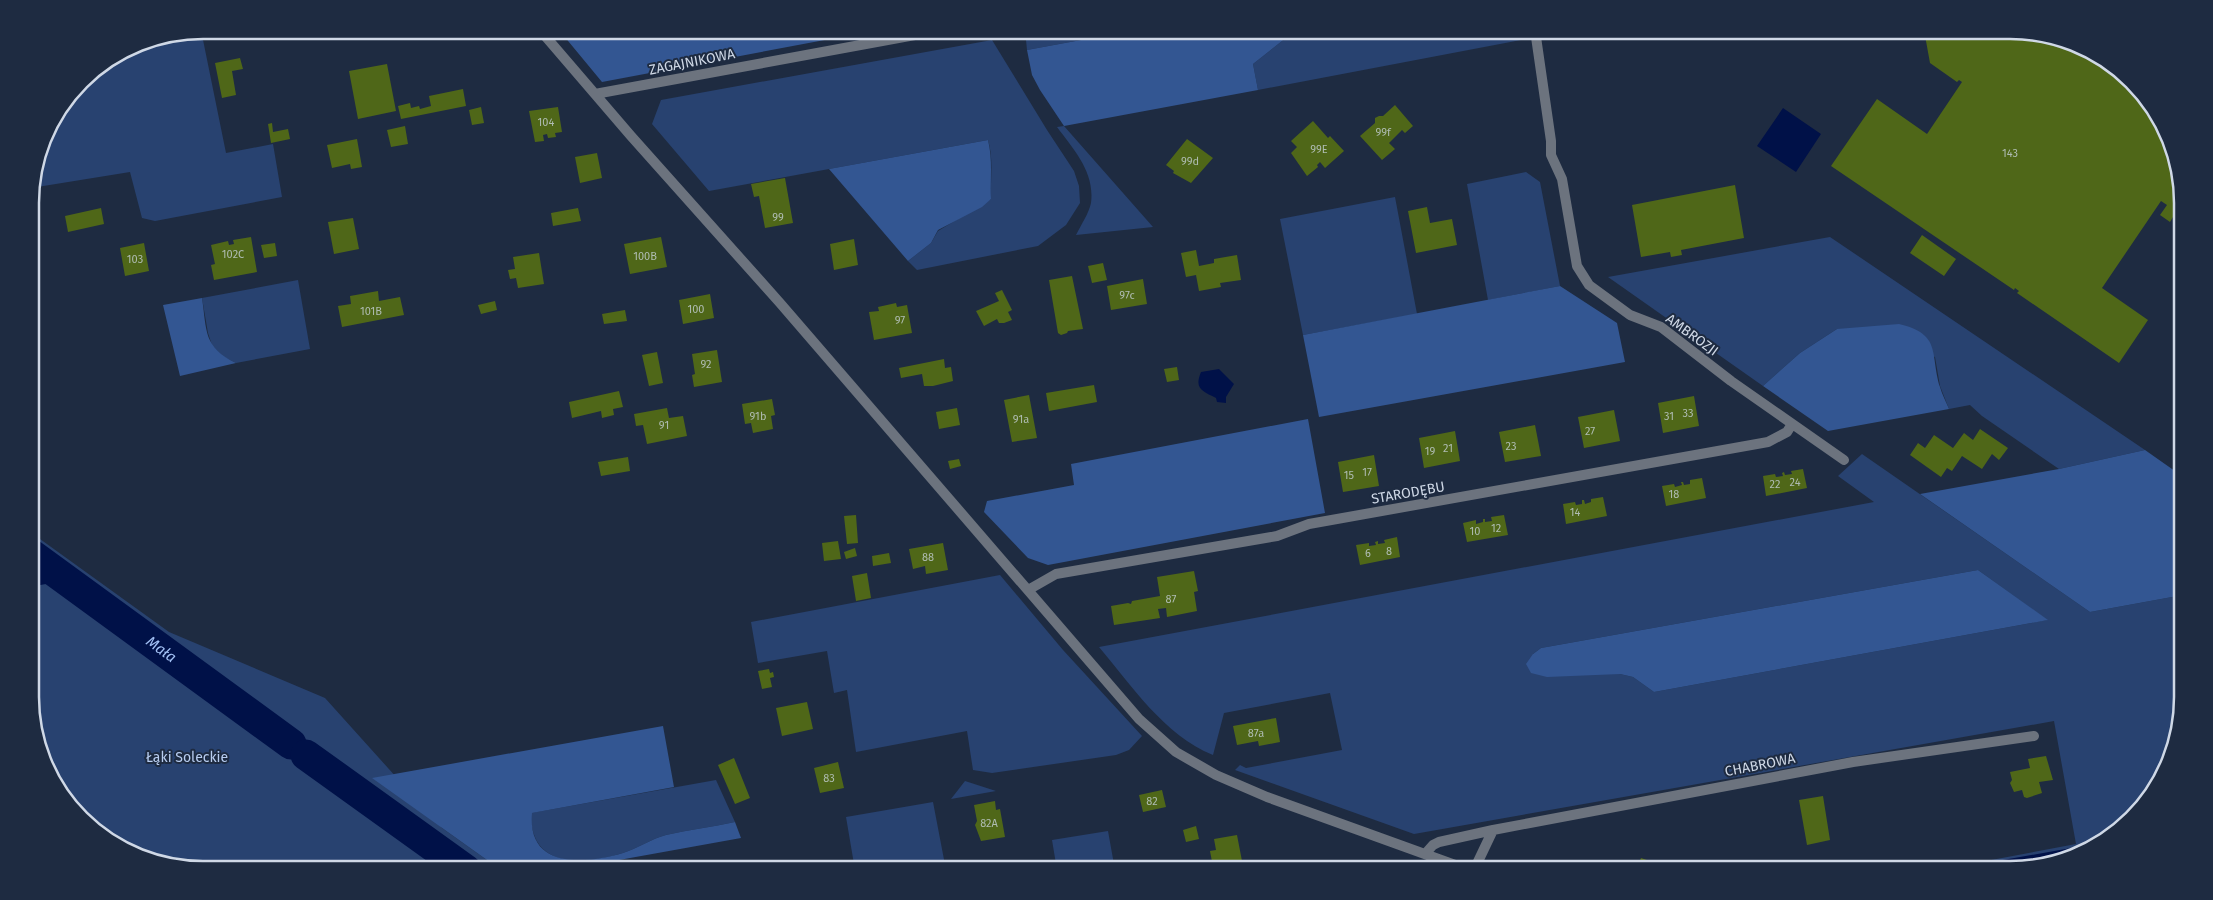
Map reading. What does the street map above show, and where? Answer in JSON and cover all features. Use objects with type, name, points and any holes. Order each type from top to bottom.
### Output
[{"type":"street","points":[[548,39],[780,303],[1140,719],[1176,752],[1216,775],[1267,797],[1445,861]]},
{"type":"street","name":"ZAGAJNIKOWA","points":[[595,94],[893,39]]},
{"type":"street","name":"AMBROZJI","points":[[1536,39],[1551,141],[1551,156],[1562,179],[1577,266],[1590,285],[1630,315],[1661,326],[1731,381],[1844,460]]},
{"type":"street","name":"STARODĘBU","points":[[1028,590],[1056,574],[1221,547],[1277,536],[1309,524],[1768,442],[1787,432],[1792,424]]},
{"type":"street","name":"CHABROWA","points":[[1425,854],[1433,845],[1439,842],[1493,830],[1853,762],[2034,736]]},
{"type":"street","points":[[1478,861],[1493,830]]},
{"type":"green space","points":[[203,39],[226,153],[273,144],[282,197],[155,221],[142,218],[130,172],[40,187],[44,161],[51,140],[73,103],[87,87],[121,61],[150,47],[182,40]]},
{"type":"green space","points":[[1026,39],[1086,39],[1027,50]]},
{"type":"green space","points":[[1285,39],[1521,40],[1258,90],[1253,64]]},
{"type":"green space","points":[[992,40],[1074,171],[1079,186],[1080,203],[1066,225],[1038,246],[917,270],[908,261],[931,243],[938,231],[991,199],[991,162],[988,140],[709,191],[652,124],[661,100]]},
{"type":"green space","points":[[1064,126],[1153,227],[1076,235],[1090,207],[1090,181],[1082,162],[1057,127]]},
{"type":"green space","points":[[1526,172],[1540,182],[1560,286],[1488,300],[1467,184]]},
{"type":"green space","points":[[1395,197],[1417,314],[1303,335],[1280,219]]},
{"type":"green space","points":[[1830,237],[2145,450],[2059,469],[1982,416],[1970,405],[1949,409],[1940,386],[1935,357],[1837,329],[1800,353],[1763,386],[1608,277]]},
{"type":"green space","points":[[298,280],[310,349],[236,363],[220,355],[213,348],[208,333],[202,298]]},
{"type":"green space","points":[[1862,454],[2090,612],[2174,597],[2174,708],[2166,750],[2147,788],[2126,813],[2110,827],[2092,839],[2063,853],[2021,861],[1986,861],[2076,844],[2054,721],[1414,834],[1235,770],[1240,765],[1246,768],[1342,750],[1330,693],[1224,713],[1213,755],[1195,746],[1164,722],[1099,647],[1874,502],[1838,476]],"holes":[[[1978,570],[2047,620],[1654,692],[1633,677],[1533,654],[1541,648]]]},
{"type":"green space","name":"Łąki Soleckie","points":[[39,538],[169,632],[325,698],[442,828],[488,861],[192,861],[150,853],[112,834],[80,805],[66,788],[47,750],[39,708]]},
{"type":"green space","points":[[1000,575],[1063,650],[1142,736],[1129,750],[1116,755],[992,773],[973,770],[967,731],[856,752],[847,690],[834,693],[827,651],[758,663],[751,622]]},
{"type":"green space","points":[[716,780],[735,822],[666,835],[623,853],[592,860],[576,861],[562,859],[549,854],[539,845],[533,832],[531,813]]},
{"type":"green space","points":[[965,781],[996,791],[951,799]]},
{"type":"green space","points":[[933,802],[944,861],[853,861],[846,817]]},
{"type":"green space","points":[[1108,831],[1113,861],[1056,861],[1052,840]]},
{"type":"shaded area","points":[[566,39],[830,39],[602,82]]},
{"type":"shaded area","points":[[1086,39],[1285,39],[1253,64],[1258,90],[1064,126],[1032,75],[1027,50]]},
{"type":"shaded area","points":[[1783,108],[1821,134],[1796,172],[1757,146]]},
{"type":"shaded area","points":[[988,140],[991,162],[991,199],[982,207],[938,230],[931,243],[908,261],[829,169]]},
{"type":"shaded area","points":[[1560,286],[1617,323],[1625,362],[1319,417],[1303,335]]},
{"type":"shaded area","points":[[202,298],[208,337],[217,351],[236,363],[180,376],[163,305]]},
{"type":"shaded area","points":[[1899,324],[1913,328],[1922,333],[1928,340],[1932,347],[1940,387],[1949,409],[1828,431],[1763,386],[1800,353],[1837,329]]},
{"type":"shaded area","points":[[1219,369],[1234,384],[1226,397],[1226,403],[1217,402],[1216,398],[1201,389],[1198,382],[1201,372]]},
{"type":"shaded area","points":[[1308,419],[1325,513],[1048,565],[1028,558],[984,512],[987,501],[1074,485],[1071,464]]},
{"type":"shaded area","points":[[2145,450],[2174,470],[2174,597],[2090,612],[1920,494],[2059,469]]},
{"type":"shaded area","points":[[1978,570],[2048,620],[1654,692],[1633,677],[1620,674],[1547,677],[1531,673],[1526,664],[1533,654],[1541,648]]},
{"type":"shaded area","points":[[663,726],[674,787],[532,813],[533,832],[539,845],[549,854],[577,860],[608,857],[629,851],[666,835],[735,822],[741,838],[619,861],[488,861],[372,778]]},
{"type":"building","points":[[1926,39],[2021,39],[2042,42],[2063,47],[2101,66],[2133,95],[2147,112],[2166,150],[2169,161],[2173,182],[2174,215],[2170,222],[2160,215],[2167,205],[2161,201],[2102,288],[2148,320],[2119,363],[2017,293],[2019,291],[2015,288],[2014,290],[1831,166],[1877,99],[1927,134],[1962,82],[1959,80],[1957,82],[1930,63]]},
{"type":"building","points":[[240,58],[243,69],[232,71],[236,95],[222,98],[215,63]]},
{"type":"building","points":[[387,64],[396,111],[358,119],[349,71]]},
{"type":"building","points":[[463,89],[466,106],[401,119],[398,106],[410,103],[411,108],[419,106],[420,109],[431,106],[429,96]]},
{"type":"building","points":[[1395,105],[1413,126],[1405,133],[1402,130],[1389,143],[1395,149],[1382,160],[1360,136],[1375,123],[1375,118],[1383,116]]},
{"type":"building","points":[[481,107],[484,123],[472,125],[469,110]]},
{"type":"building","points":[[558,107],[562,132],[555,133],[556,137],[548,138],[547,134],[543,135],[544,141],[535,142],[529,111]]},
{"type":"building","points":[[1313,121],[1328,138],[1330,136],[1344,151],[1325,168],[1320,162],[1317,165],[1318,167],[1307,176],[1291,153],[1297,147],[1291,141]]},
{"type":"building","points":[[272,123],[273,132],[288,129],[290,139],[271,143],[268,124]]},
{"type":"building","points":[[405,126],[408,144],[391,147],[387,130]]},
{"type":"building","points":[[357,139],[362,167],[351,169],[350,164],[332,168],[327,145]]},
{"type":"building","points":[[1187,139],[1213,158],[1191,183],[1173,173],[1174,171],[1166,165]]},
{"type":"building","points":[[597,153],[602,178],[580,183],[575,157]]},
{"type":"building","points":[[785,178],[793,223],[765,228],[759,196],[754,197],[751,184]]},
{"type":"building","points":[[1735,185],[1744,238],[1681,250],[1682,255],[1671,257],[1670,252],[1641,257],[1632,205]]},
{"type":"building","points":[[1427,207],[1430,223],[1452,219],[1457,245],[1416,253],[1408,211]]},
{"type":"building","points":[[101,208],[104,224],[68,232],[65,216]]},
{"type":"building","points":[[578,208],[581,221],[553,226],[551,213]]},
{"type":"building","points":[[353,218],[359,249],[334,254],[328,222]]},
{"type":"building","points":[[1922,235],[1956,259],[1944,276],[1910,253]]},
{"type":"building","points":[[251,237],[257,272],[214,280],[211,265],[215,264],[211,245],[228,241],[229,245],[234,244],[233,240]]},
{"type":"building","points":[[661,237],[667,267],[630,274],[624,244]]},
{"type":"building","points":[[854,239],[858,265],[834,270],[830,244]]},
{"type":"building","points":[[144,243],[149,271],[125,276],[120,248]]},
{"type":"building","points":[[275,243],[277,256],[264,258],[261,245]]},
{"type":"building","points":[[1196,250],[1199,266],[1214,263],[1214,259],[1237,255],[1241,280],[1220,283],[1221,287],[1199,291],[1196,275],[1186,277],[1181,253]]},
{"type":"building","points":[[539,253],[544,284],[518,288],[516,278],[510,279],[508,270],[515,269],[513,257]]},
{"type":"building","points":[[1103,263],[1107,280],[1092,283],[1088,266]]},
{"type":"building","points":[[1072,276],[1083,329],[1068,331],[1061,335],[1058,333],[1049,280]]},
{"type":"building","points":[[1143,279],[1147,304],[1111,310],[1107,286]]},
{"type":"building","points":[[1002,290],[1012,310],[1008,312],[1012,320],[999,323],[997,319],[984,326],[976,311],[999,301],[995,293]]},
{"type":"building","points":[[378,291],[379,301],[400,297],[404,315],[342,327],[338,306],[351,304],[350,296]]},
{"type":"building","points":[[710,294],[714,318],[683,324],[679,300]]},
{"type":"building","points":[[495,301],[497,310],[481,314],[478,305]]},
{"type":"building","points":[[896,303],[897,307],[907,305],[912,333],[874,340],[869,312],[879,311],[878,307]]},
{"type":"building","points":[[625,310],[627,321],[604,324],[602,314]]},
{"type":"building","points":[[717,350],[722,382],[694,387],[692,375],[695,374],[692,354]]},
{"type":"building","points":[[657,352],[663,383],[649,386],[642,355]]},
{"type":"building","points":[[944,359],[945,368],[951,367],[953,381],[933,386],[924,386],[922,374],[901,378],[899,368]]},
{"type":"building","points":[[1177,367],[1179,380],[1167,382],[1164,369]]},
{"type":"building","points":[[1094,385],[1097,402],[1049,411],[1046,393]]},
{"type":"building","points":[[619,391],[623,407],[613,409],[614,415],[602,418],[601,411],[572,418],[569,402]]},
{"type":"building","points":[[1029,395],[1037,438],[1012,442],[1004,400]]},
{"type":"building","points":[[1694,396],[1699,426],[1663,433],[1658,403]]},
{"type":"building","points":[[772,399],[775,415],[771,416],[773,429],[753,433],[751,423],[745,424],[742,404]]},
{"type":"building","points":[[667,408],[669,418],[683,416],[687,436],[647,444],[643,425],[636,426],[634,414]]},
{"type":"building","points":[[957,408],[960,425],[939,429],[936,412]]},
{"type":"building","points":[[1614,410],[1620,441],[1584,448],[1578,417]]},
{"type":"building","points":[[1535,425],[1541,456],[1505,462],[1499,432]]},
{"type":"building","points":[[1980,429],[2008,448],[1999,460],[1992,454],[1982,469],[1962,456],[1952,471],[1947,468],[1941,477],[1910,455],[1918,443],[1925,448],[1934,435],[1953,448],[1964,433],[1973,440]]},
{"type":"building","points":[[1455,431],[1460,461],[1424,468],[1419,438]]},
{"type":"building","points":[[1374,455],[1379,486],[1343,492],[1338,462]]},
{"type":"building","points":[[628,457],[630,471],[601,476],[598,462]]},
{"type":"building","points":[[959,459],[961,466],[950,469],[948,461]]},
{"type":"building","points":[[1803,469],[1807,488],[1766,496],[1763,476],[1775,474],[1776,477],[1783,476],[1782,473],[1784,472],[1785,475],[1792,474],[1791,471]]},
{"type":"building","points":[[1702,478],[1706,498],[1666,506],[1662,486],[1674,484],[1675,487],[1682,485],[1681,482],[1684,485],[1690,484],[1690,480]]},
{"type":"building","points":[[1603,497],[1607,516],[1566,524],[1563,504],[1575,502],[1576,505],[1582,504],[1582,500],[1584,500],[1585,504],[1591,502],[1591,499]]},
{"type":"building","points":[[856,515],[858,543],[847,544],[844,516]]},
{"type":"building","points":[[1504,515],[1508,535],[1467,542],[1463,523],[1476,520],[1476,524],[1483,522],[1483,519],[1485,519],[1485,522],[1492,521],[1491,517]]},
{"type":"building","points":[[1397,537],[1400,557],[1360,565],[1356,545],[1369,543],[1369,546],[1376,545],[1375,542],[1378,541],[1378,544],[1385,543],[1384,540]]},
{"type":"building","points":[[838,541],[841,559],[824,561],[822,543]]},
{"type":"building","points":[[943,543],[948,570],[926,574],[925,566],[913,569],[909,549]]},
{"type":"building","points":[[855,548],[857,556],[846,559],[844,552]]},
{"type":"building","points":[[889,553],[891,563],[873,566],[872,556]]},
{"type":"building","points":[[1194,571],[1198,591],[1194,592],[1197,611],[1167,617],[1166,608],[1158,609],[1160,618],[1114,625],[1111,606],[1131,604],[1132,601],[1160,596],[1157,577]]},
{"type":"building","points":[[867,573],[871,598],[856,601],[852,576]]},
{"type":"building","points":[[769,669],[770,673],[773,672],[774,677],[770,678],[772,687],[762,689],[758,671]]},
{"type":"building","points":[[807,702],[813,729],[782,736],[776,708]]},
{"type":"building","points":[[1276,718],[1280,742],[1259,746],[1258,741],[1237,745],[1233,726]]},
{"type":"building","points":[[2046,756],[2053,780],[2039,782],[2042,793],[2027,798],[2024,797],[2022,790],[2014,792],[2010,783],[2012,780],[2010,772],[2030,768],[2028,759]]},
{"type":"building","points":[[734,758],[750,798],[735,804],[718,765]]},
{"type":"building","points":[[838,762],[844,788],[820,793],[814,768]]},
{"type":"building","points":[[1162,790],[1166,807],[1143,812],[1139,795]]},
{"type":"building","points":[[1823,796],[1830,840],[1807,845],[1799,800]]},
{"type":"building","points":[[995,801],[996,810],[1000,809],[1005,837],[981,841],[975,825],[977,821],[974,805]]},
{"type":"building","points":[[1196,826],[1199,839],[1186,842],[1183,830]]},
{"type":"building","points":[[1237,835],[1242,861],[1212,861],[1210,851],[1216,850],[1214,839]]},
{"type":"waterway","name":"Mała","points":[[39,560],[291,744]]},
{"type":"waterway","points":[[39,583],[64,578]]},
{"type":"waterway","name":"Mała","points":[[306,755],[453,861]]},
{"type":"waterway","points":[[2012,861],[2068,851]]}]
